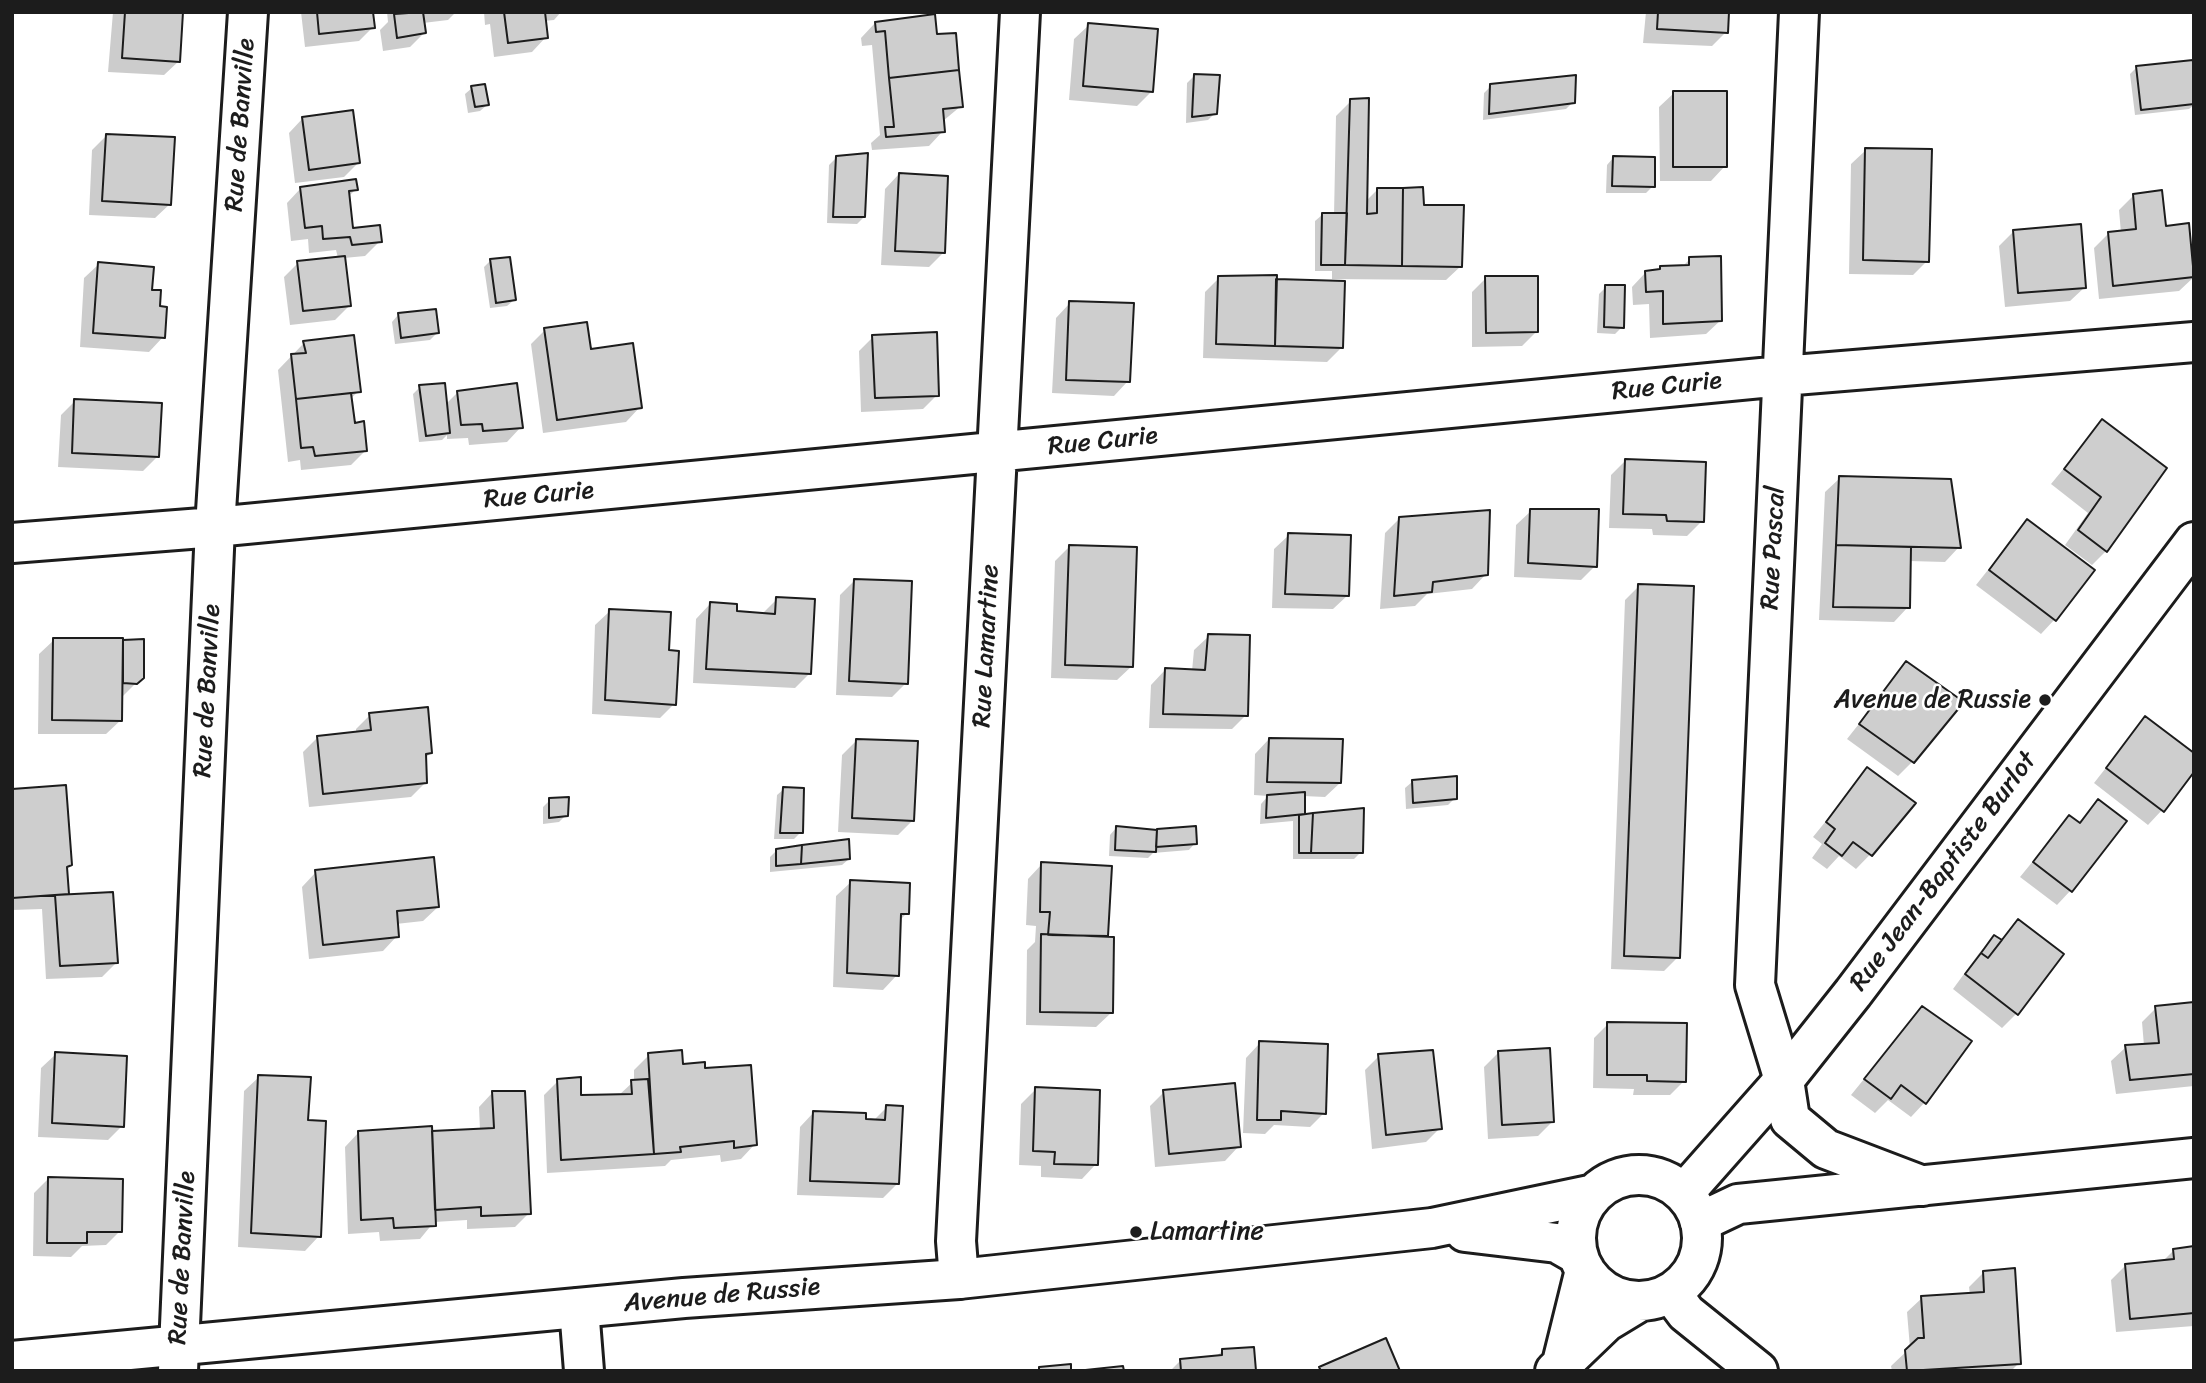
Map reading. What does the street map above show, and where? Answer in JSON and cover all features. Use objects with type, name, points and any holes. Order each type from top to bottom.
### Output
[{"type":"street","name":"Rue de Banville","points":[[178,1358],[215,527],[248,12]]},
{"type":"street","name":"Rue Lamartine","points":[[959,1279],[956,1241],[1020,12]]},
{"type":"street","name":"Rue Pascal","points":[[1784,1080],[1755,985],[1799,12]]},
{"type":"street","name":"Rue Curie","points":[[12,543],[215,527],[1782,376],[2194,342]]},
{"type":"street","name":"Rue Jean-Baptiste Burlot","points":[[1692,1208],[1784,1080],[2194,542]]},
{"type":"street","points":[[1784,1080],[1790,1119],[1826,1149],[1923,1186]]},
{"type":"street","points":[[1692,1208],[2194,1158]]},
{"type":"street","points":[[1623,1177],[1656,1177],[1692,1208],[1700,1255],[1689,1277],[1655,1298],[1606,1322],[1558,1367],[1581,1263],[1578,1222],[1594,1194],[1623,1177]]},
{"type":"street","name":"Avenue de Russie","points":[[12,1361],[178,1358],[579,1308],[959,1279],[1432,1228],[1594,1194]]},
{"type":"street","name":"Avenue de Russie","points":[[1432,1228],[1557,1243],[1581,1263]]},
{"type":"street","points":[[1581,1263],[1608,1293],[1655,1298],[1686,1313],[1758,1371]]},
{"type":"street","points":[[579,1308],[584,1371]]},
{"type":"building","points":[[125,12],[183,12],[180,62],[122,58]]},
{"type":"building","points":[[317,12],[373,12],[375,28],[319,34]]},
{"type":"building","points":[[423,12],[426,33],[397,38],[394,14]]},
{"type":"building","points":[[504,12],[545,12],[548,38],[508,43]]},
{"type":"building","points":[[1658,12],[1729,12],[1728,33],[1657,29]]},
{"type":"building","points":[[935,14],[937,34],[956,33],[959,70],[889,78],[885,31],[876,32],[875,22]]},
{"type":"building","points":[[1088,23],[1158,29],[1153,92],[1083,86]]},
{"type":"building","points":[[2193,60],[2194,104],[2141,110],[2136,66]]},
{"type":"building","points":[[959,70],[963,107],[943,109],[945,132],[886,137],[885,127],[894,127],[889,78]]},
{"type":"building","points":[[1194,74],[1220,75],[1217,114],[1192,117]]},
{"type":"building","points":[[1576,75],[1575,103],[1489,114],[1490,84]]},
{"type":"building","points":[[485,84],[489,105],[475,107],[471,86]]},
{"type":"building","points":[[1673,91],[1727,91],[1727,167],[1673,167]]},
{"type":"building","points":[[1369,98],[1367,214],[1377,213],[1377,188],[1403,188],[1402,266],[1345,265],[1350,99]]},
{"type":"building","points":[[353,110],[360,163],[309,170],[302,117]]},
{"type":"building","points":[[106,134],[175,137],[171,205],[102,201]]},
{"type":"building","points":[[1865,148],[1932,149],[1929,262],[1863,260]]},
{"type":"building","points":[[868,153],[865,217],[833,217],[836,156]]},
{"type":"building","points":[[1613,156],[1655,157],[1655,187],[1612,186]]},
{"type":"building","points":[[899,173],[948,176],[945,253],[895,251]]},
{"type":"building","points":[[356,179],[358,190],[349,191],[353,228],[380,225],[382,242],[352,245],[350,237],[323,239],[322,226],[305,228],[300,187]]},
{"type":"building","points":[[1423,187],[1424,205],[1464,205],[1462,267],[1402,266],[1403,188]]},
{"type":"building","points":[[2162,190],[2166,226],[2189,223],[2194,277],[2113,286],[2108,232],[2136,229],[2133,194]]},
{"type":"building","points":[[1322,213],[1347,213],[1345,265],[1321,265]]},
{"type":"building","points":[[2081,224],[2086,288],[2018,293],[2013,230]]},
{"type":"building","points":[[345,256],[351,306],[303,311],[297,261]]},
{"type":"building","points":[[1721,256],[1722,321],[1663,324],[1663,291],[1646,292],[1645,271],[1660,269],[1660,266],[1689,265],[1689,257]]},
{"type":"building","points":[[510,257],[516,300],[496,303],[490,259]]},
{"type":"building","points":[[98,262],[154,267],[152,290],[161,290],[160,306],[167,307],[165,338],[93,333]]},
{"type":"building","points":[[1277,275],[1275,346],[1216,344],[1218,276]]},
{"type":"building","points":[[1485,276],[1538,276],[1538,332],[1486,333]]},
{"type":"building","points":[[1276,279],[1345,281],[1343,348],[1275,346]]},
{"type":"building","points":[[1605,285],[1625,285],[1624,328],[1604,327]]},
{"type":"building","points":[[1069,301],[1134,303],[1130,382],[1066,380]]},
{"type":"building","points":[[436,309],[439,333],[401,338],[398,313]]},
{"type":"building","points":[[587,322],[591,349],[633,343],[642,408],[557,420],[544,328]]},
{"type":"building","points":[[937,332],[939,396],[875,398],[872,335]]},
{"type":"building","points":[[354,335],[361,392],[296,399],[291,354],[306,353],[303,341]]},
{"type":"building","points":[[445,383],[450,433],[426,436],[419,385]]},
{"type":"building","points":[[517,383],[523,428],[483,431],[482,424],[461,425],[457,391]]},
{"type":"building","points":[[351,393],[355,423],[364,421],[367,451],[315,456],[313,447],[301,448],[296,399]]},
{"type":"building","points":[[74,399],[162,403],[159,457],[72,453]]},
{"type":"building","points":[[2102,419],[2167,468],[2107,552],[2078,530],[2101,497],[2064,469]]},
{"type":"building","points":[[1625,459],[1706,462],[1704,522],[1667,521],[1666,515],[1623,514]]},
{"type":"building","points":[[1839,476],[1951,479],[1961,548],[1836,545]]},
{"type":"building","points":[[1530,509],[1599,509],[1597,567],[1528,563]]},
{"type":"building","points":[[1490,510],[1488,575],[1433,582],[1432,592],[1394,596],[1399,517]]},
{"type":"building","points":[[2027,519],[2095,570],[2056,621],[1989,570]]},
{"type":"building","points":[[1288,533],[1351,535],[1349,596],[1285,594]]},
{"type":"building","points":[[1069,545],[1137,547],[1133,667],[1065,665]]},
{"type":"building","points":[[1836,545],[1911,547],[1910,608],[1833,607]]},
{"type":"building","points":[[854,579],[912,581],[908,684],[849,681]]},
{"type":"building","points":[[1638,584],[1694,586],[1680,958],[1624,956]]},
{"type":"building","points":[[776,597],[815,599],[811,674],[706,669],[710,602],[737,604],[737,611],[775,614]]},
{"type":"building","points":[[609,609],[671,612],[669,650],[679,651],[676,705],[605,700]]},
{"type":"building","points":[[1208,634],[1250,635],[1248,716],[1163,714],[1165,668],[1205,670]]},
{"type":"building","points":[[53,638],[123,638],[122,721],[52,720]]},
{"type":"building","points":[[144,639],[144,678],[137,684],[123,683],[123,640]]},
{"type":"building","points":[[1906,661],[1964,702],[1914,763],[1859,724]]},
{"type":"building","points":[[428,707],[432,753],[426,754],[427,783],[323,794],[317,736],[371,730],[369,713]]},
{"type":"building","points":[[2145,716],[2194,753],[2194,772],[2164,812],[2106,768]]},
{"type":"building","points":[[1269,738],[1343,739],[1341,783],[1267,782]]},
{"type":"building","points":[[856,739],[918,741],[914,821],[852,818]]},
{"type":"building","points":[[1867,767],[1916,803],[1872,856],[1853,842],[1842,856],[1825,843],[1835,829],[1826,822]]},
{"type":"building","points":[[1457,776],[1457,799],[1413,803],[1412,780]]},
{"type":"building","points":[[66,785],[72,865],[67,867],[69,894],[12,898],[12,789]]},
{"type":"building","points":[[783,787],[804,788],[803,833],[780,833]]},
{"type":"building","points":[[1305,792],[1305,814],[1266,818],[1267,795]]},
{"type":"building","points":[[569,797],[568,816],[549,818],[549,798]]},
{"type":"building","points":[[2098,799],[2127,821],[2072,892],[2033,862],[2069,815],[2080,823]]},
{"type":"building","points":[[1364,808],[1363,853],[1311,853],[1313,813]]},
{"type":"building","points":[[1313,813],[1311,853],[1299,853],[1299,815]]},
{"type":"building","points":[[1116,826],[1157,830],[1156,852],[1115,850]]},
{"type":"building","points":[[1196,826],[1197,844],[1156,847],[1157,829]]},
{"type":"building","points":[[849,839],[850,859],[801,864],[802,845]]},
{"type":"building","points":[[802,845],[801,864],[776,866],[776,849]]},
{"type":"building","points":[[434,857],[439,907],[397,911],[399,937],[323,945],[315,870]]},
{"type":"building","points":[[1041,862],[1112,866],[1108,936],[1048,935],[1050,912],[1040,912]]},
{"type":"building","points":[[850,880],[910,883],[909,914],[901,914],[899,976],[847,973]]},
{"type":"building","points":[[113,892],[118,963],[60,966],[55,895]]},
{"type":"building","points":[[2018,919],[2064,954],[2018,1015],[1965,974],[1981,953],[1988,958]]},
{"type":"building","points":[[1041,934],[1114,937],[1113,1013],[1040,1012]]},
{"type":"building","points":[[1994,935],[2002,940],[1988,958],[1981,953]]},
{"type":"building","points":[[2194,1002],[2194,1074],[2130,1080],[2125,1045],[2159,1043],[2155,1006]]},
{"type":"building","points":[[1922,1006],[1972,1041],[1926,1104],[1901,1085],[1891,1099],[1864,1079]]},
{"type":"building","points":[[1607,1022],[1687,1023],[1686,1082],[1647,1081],[1647,1075],[1607,1075]]},
{"type":"building","points":[[1259,1041],[1328,1044],[1326,1114],[1281,1111],[1281,1120],[1257,1120]]},
{"type":"building","points":[[1550,1048],[1554,1122],[1502,1125],[1498,1051]]},
{"type":"building","points":[[682,1050],[683,1064],[705,1062],[705,1068],[751,1065],[757,1145],[734,1148],[734,1141],[680,1147],[681,1152],[654,1154],[648,1053]]},
{"type":"building","points":[[1433,1050],[1442,1129],[1386,1135],[1378,1054]]},
{"type":"building","points":[[55,1052],[127,1056],[124,1127],[52,1123]]},
{"type":"building","points":[[258,1075],[311,1077],[308,1120],[326,1121],[321,1237],[251,1233]]},
{"type":"building","points":[[581,1077],[581,1095],[632,1094],[631,1080],[648,1079],[654,1154],[561,1160],[557,1079]]},
{"type":"building","points":[[1235,1083],[1241,1147],[1169,1154],[1163,1090]]},
{"type":"building","points":[[1035,1087],[1100,1090],[1098,1165],[1054,1164],[1055,1152],[1033,1151]]},
{"type":"building","points":[[492,1091],[525,1091],[531,1214],[481,1216],[481,1207],[435,1210],[432,1131],[494,1128]]},
{"type":"building","points":[[886,1105],[903,1106],[899,1184],[810,1181],[813,1111],[866,1113],[866,1119],[885,1120]]},
{"type":"building","points":[[432,1126],[436,1226],[394,1228],[393,1218],[361,1220],[358,1131]]},
{"type":"building","points":[[48,1177],[123,1179],[122,1232],[87,1232],[87,1243],[47,1243]]},
{"type":"building","points":[[2194,1246],[2194,1313],[2130,1319],[2125,1264],[2174,1259],[2173,1249]]},
{"type":"building","points":[[2015,1268],[2021,1364],[1907,1371],[1905,1350],[1918,1338],[1924,1338],[1921,1296],[1984,1292],[1983,1271]]},
{"type":"building","points":[[1386,1338],[1400,1371],[1321,1371],[1319,1367]]},
{"type":"building","points":[[1254,1347],[1256,1371],[1181,1371],[1180,1359],[1222,1355],[1222,1349]]},
{"type":"building","points":[[1071,1364],[1071,1371],[1039,1371],[1039,1367]]},
{"type":"building","points":[[1123,1366],[1124,1371],[1076,1371]]},
{"type":"place","name":"Avenue de Russie","points":[[2045,700]]},
{"type":"place","name":"Lamartine","points":[[1136,1232]]}]
